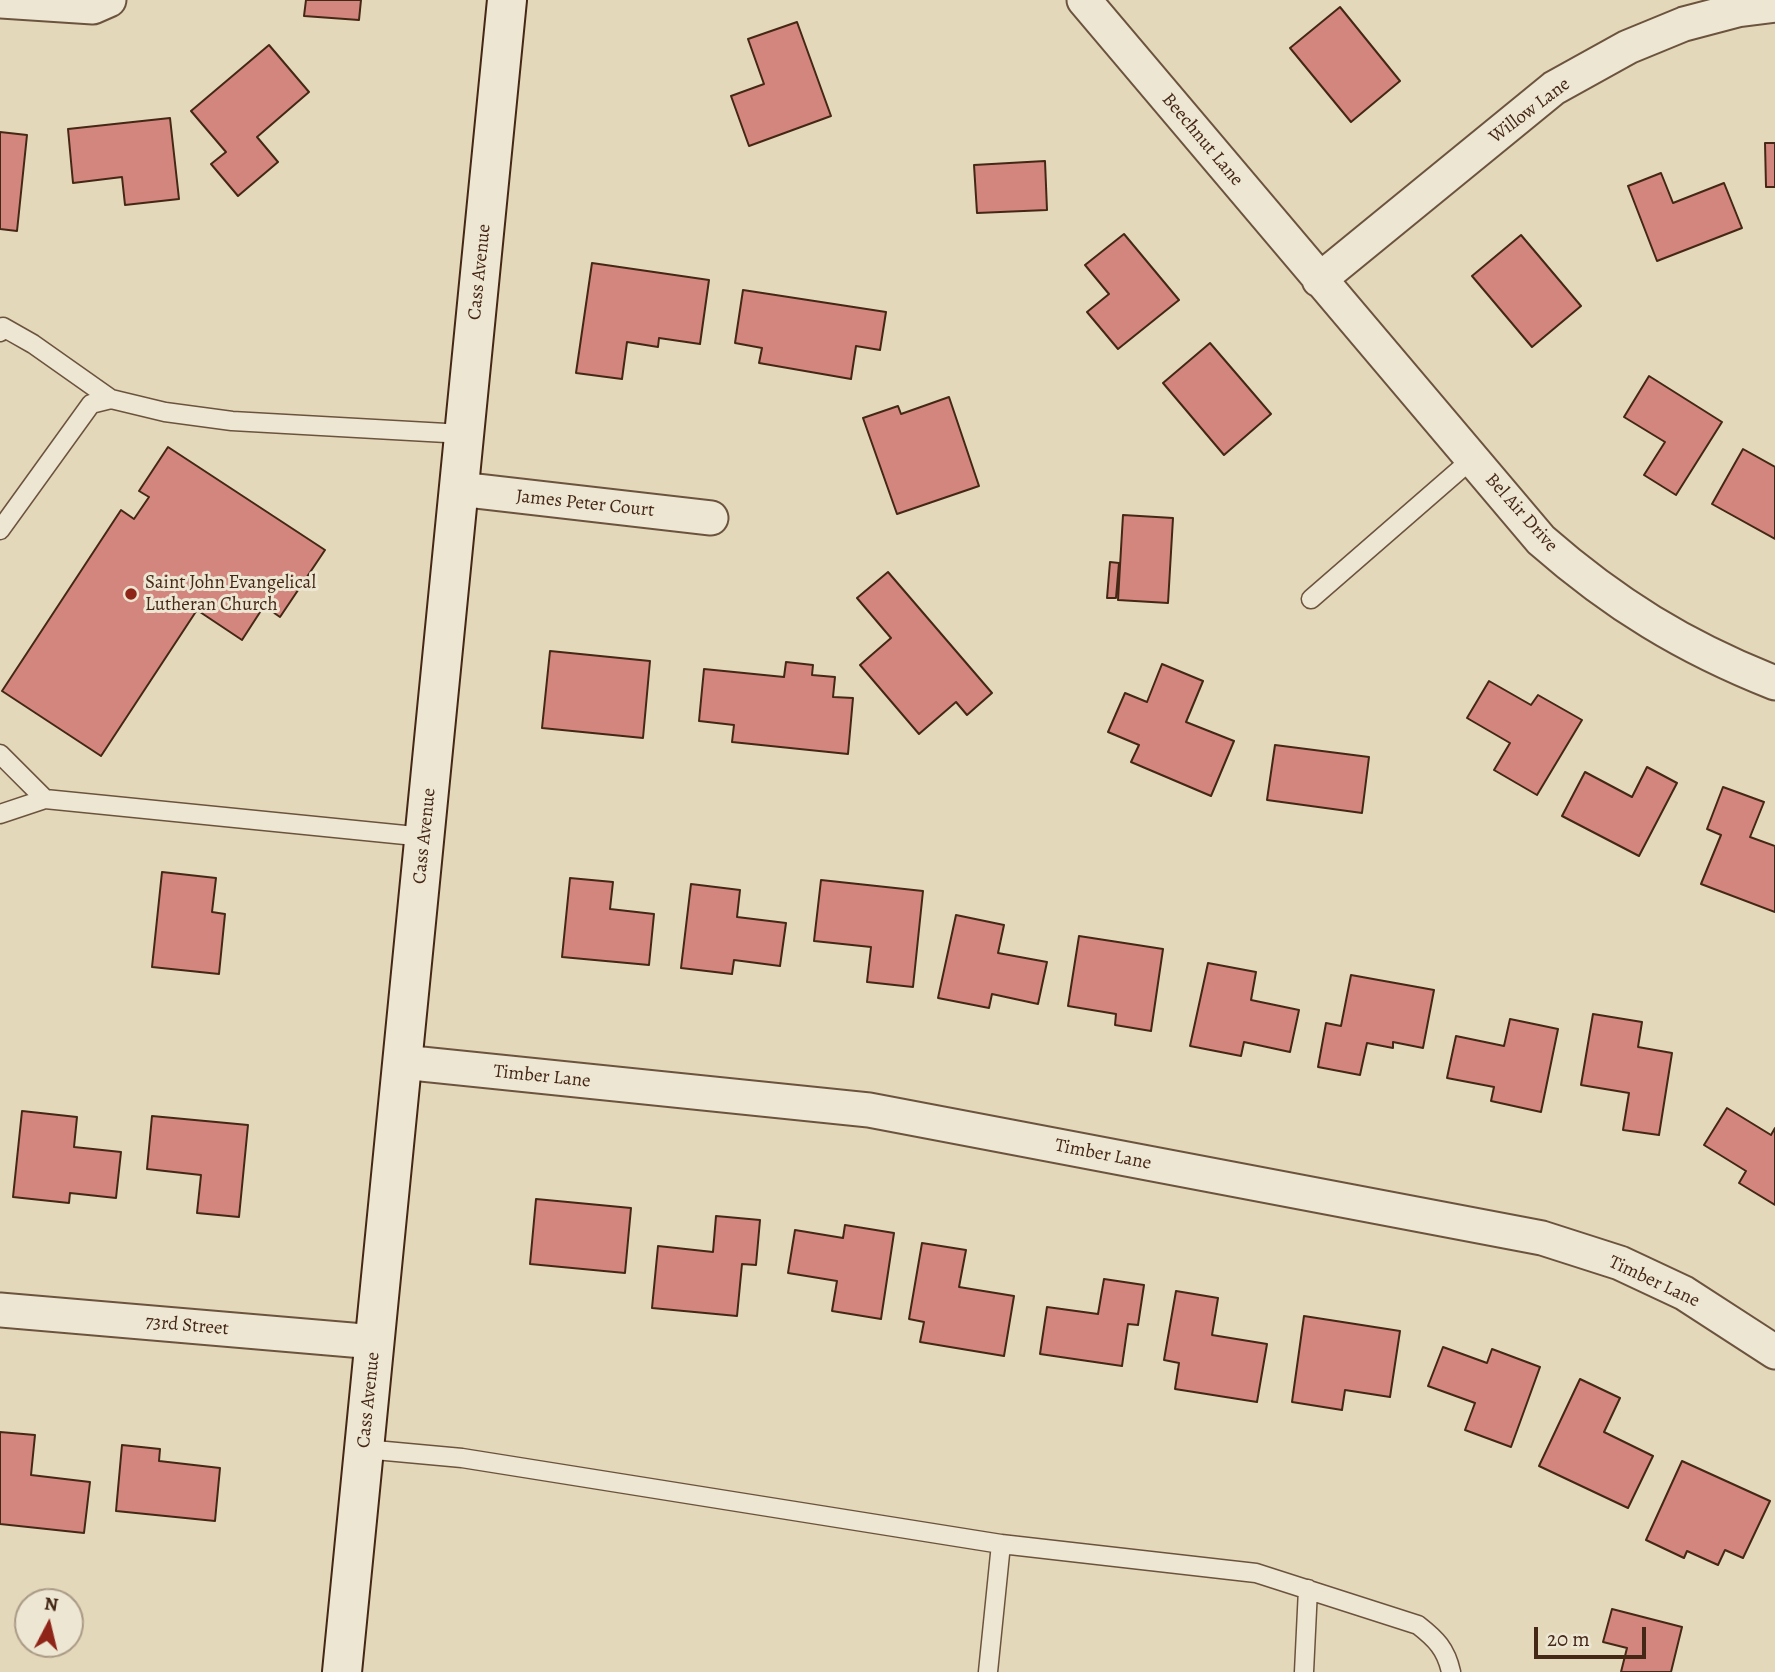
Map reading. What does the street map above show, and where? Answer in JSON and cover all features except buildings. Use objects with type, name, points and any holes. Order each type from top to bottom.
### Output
[{"type":"main road","name":"Cass Avenue","points":[[342,1672],[507,0]]},
{"type":"street","points":[[0,1],[93,7],[109,0]]},
{"type":"street","name":"Beechnut Lane","points":[[1084,0],[1319,280]]},
{"type":"street","name":"Willow Lane","points":[[1319,280],[1554,88],[1628,47],[1684,24],[1737,10],[1775,5]]},
{"type":"street","name":"Bel Air Drive","points":[[1319,280],[1541,540],[1616,601],[1672,636],[1731,666],[1775,683]]},
{"type":"street","name":"James Peter Court","points":[[459,489],[711,518]]},
{"type":"street","name":"Timber Lane","points":[[402,1062],[869,1110],[1542,1238],[1620,1263],[1684,1293],[1775,1352]]},
{"type":"street","name":"73rd Street","points":[[0,1310],[375,1342]]},
{"type":"lane","points":[[0,331],[3,327],[33,344],[111,399],[165,412],[232,421],[464,434]]},
{"type":"lane","points":[[0,530],[91,404],[111,399]]},
{"type":"lane","points":[[1311,599],[1472,459]]},
{"type":"lane","points":[[0,754],[45,799]]},
{"type":"lane","points":[[0,814],[45,799],[425,837]]},
{"type":"lane","points":[[364,1449],[462,1458],[1001,1545],[1256,1573],[1418,1625],[1439,1641],[1448,1658],[1451,1672]]},
{"type":"lane","points":[[988,1672],[1001,1545]]},
{"type":"lane","points":[[1304,1672],[1308,1589]]},
{"type":"place","name":"Saint John Evangelical Lutheran Church","points":[[131,594]]}]
